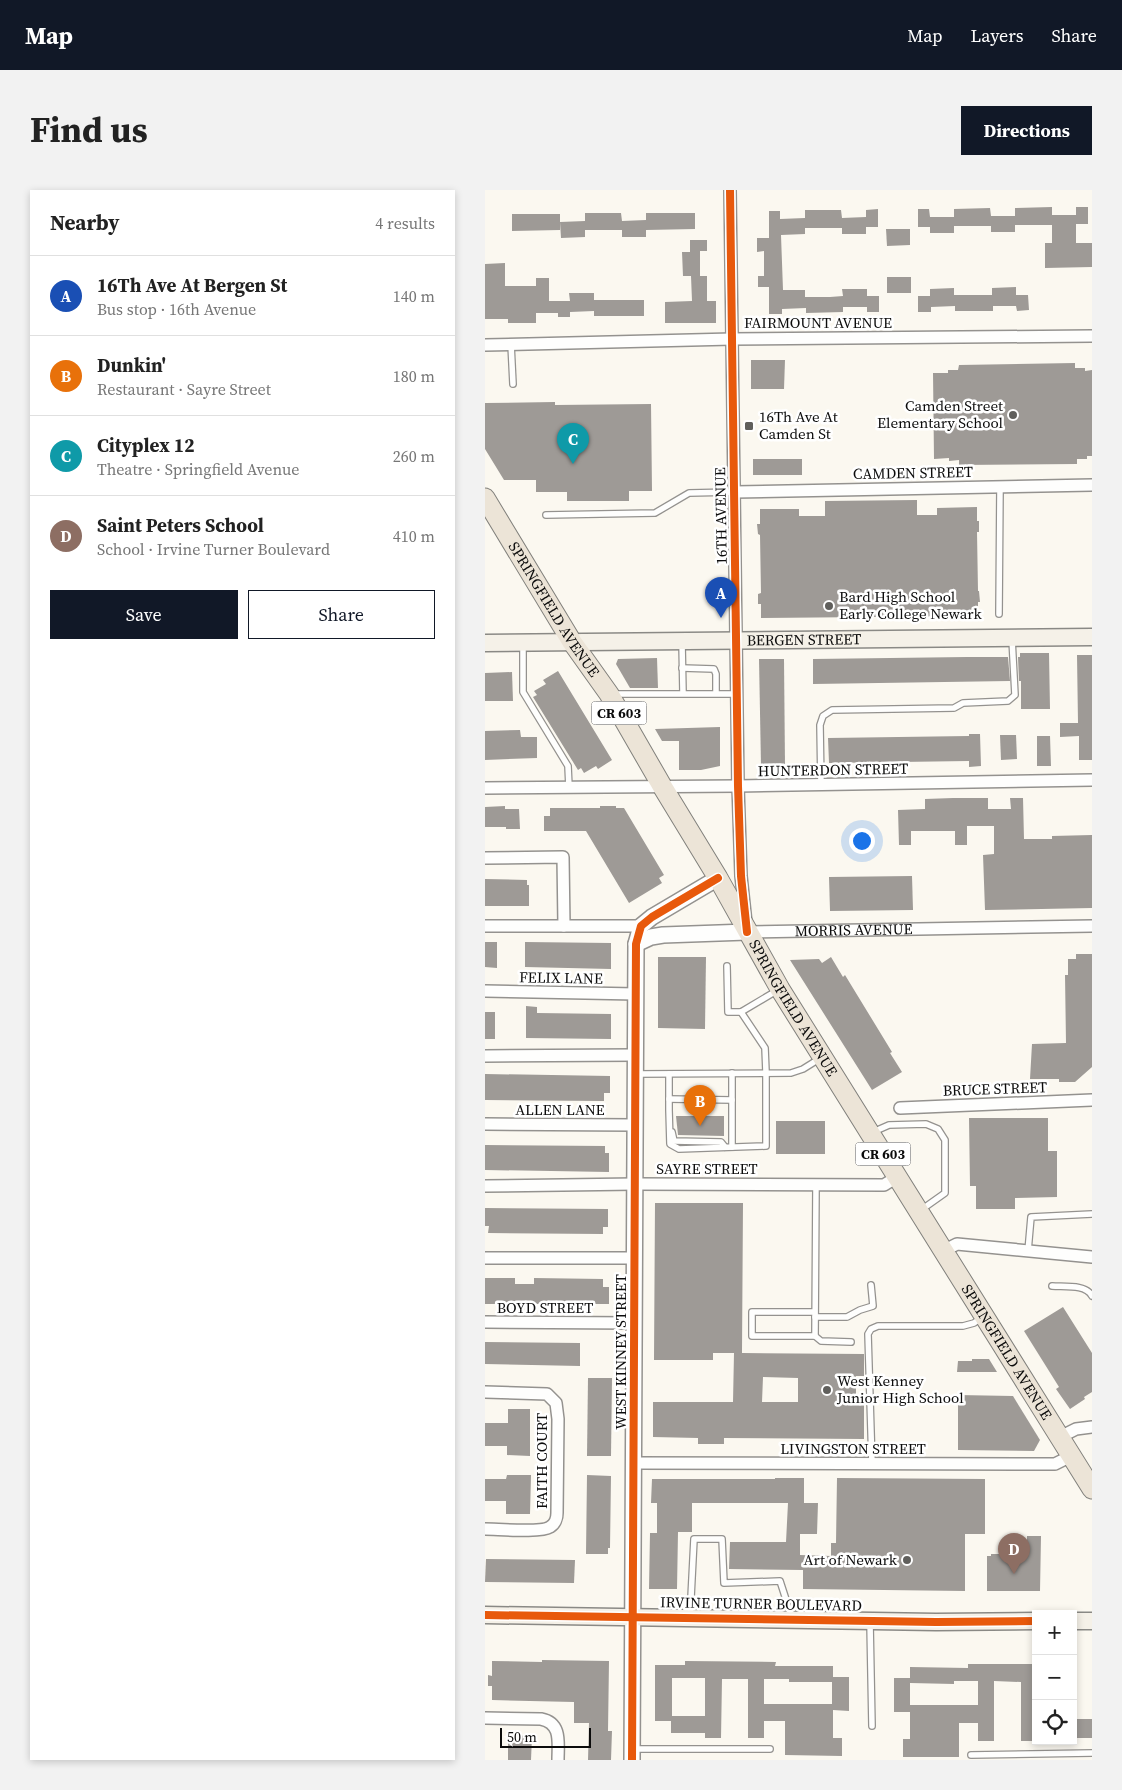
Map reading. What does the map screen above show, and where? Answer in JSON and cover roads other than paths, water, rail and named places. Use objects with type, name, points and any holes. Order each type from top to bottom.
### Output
[{"type":"main road","name":"SPRINGFIELD AVENUE","points":[[485,498],[572,642],[609,694],[718,878],[780,989],[1092,1489]]},
{"type":"main road","name":"BERGEN STREET","points":[[485,643],[1092,636]]},
{"type":"main road","name":"IRVINE TURNER BOULEVARD","points":[[485,1615],[936,1622],[1032,1621]]},
{"type":"main road","points":[[1077,1621],[1092,1621]]},
{"type":"street","name":"16TH AVENUE","points":[[730,190],[738,786],[741,876],[747,932]]},
{"type":"street","name":"FAIRMOUNT AVENUE","points":[[485,345],[732,338],[1092,336]]},
{"type":"street","name":"CAMDEN STREET","points":[[735,492],[1092,484]]},
{"type":"street","name":"HUNTERDON STREET","points":[[485,788],[1092,780]]},
{"type":"street","points":[[485,858],[563,857],[564,926]]},
{"type":"street","points":[[636,944],[641,926],[652,917],[718,878]]},
{"type":"street","points":[[485,926],[641,926]]},
{"type":"street","name":"MORRIS AVENUE","points":[[636,944],[651,936],[663,935],[1092,926]]},
{"type":"street","name":"WEST KINNEY STREET","points":[[632,1754],[636,944]]},
{"type":"street","name":"FELIX LANE","points":[[485,991],[636,994]]},
{"type":"street","points":[[485,1056],[635,1056]]},
{"type":"street","name":"BRUCE STREET","points":[[900,1108],[1092,1100]]},
{"type":"street","name":"ALLEN LANE","points":[[485,1124],[635,1125]]},
{"type":"street","name":"SAYRE STREET","points":[[485,1186],[635,1184],[884,1185],[897,1177]]},
{"type":"street","points":[[943,1251],[957,1244],[1092,1257]]},
{"type":"street","points":[[485,1258],[635,1258]]},
{"type":"street","name":"BOYD STREET","points":[[485,1322],[634,1323]]},
{"type":"street","name":"FAITH COURT","points":[[485,1392],[547,1394],[556,1403],[558,1418],[557,1513],[554,1523],[549,1528],[538,1530],[485,1529]]},
{"type":"street","points":[[1060,1437],[1076,1429],[1092,1427]]},
{"type":"street","name":"LIVINGSTON STREET","points":[[634,1463],[1055,1464],[1071,1456]]},
{"type":"street","points":[[485,1718],[541,1719],[549,1722],[555,1726],[557,1732],[558,1760]]},
{"type":"lane","points":[[511,344],[513,384]]},
{"type":"lane","points":[[999,614],[1000,486]]},
{"type":"lane","points":[[546,514],[655,513],[689,493],[735,492]]},
{"type":"lane","points":[[821,785],[820,725],[823,716],[832,710],[955,708],[963,703],[1008,701],[1015,695],[1012,637]]},
{"type":"lane","points":[[682,640],[683,693]]},
{"type":"lane","points":[[523,643],[523,692],[568,766],[569,787]]},
{"type":"lane","points":[[682,668],[714,669],[716,674],[716,693]]},
{"type":"lane","points":[[609,694],[737,694]]},
{"type":"lane","points":[[727,966],[728,1012],[741,1012],[780,989]]},
{"type":"lane","points":[[669,1074],[669,1140],[674,1147],[679,1149],[766,1146],[765,1048],[741,1012]]},
{"type":"lane","points":[[635,1074],[791,1073],[803,1069],[822,1057]]},
{"type":"lane","points":[[732,1147],[733,1073]]},
{"type":"lane","points":[[669,1099],[732,1100]]},
{"type":"lane","points":[[871,1134],[889,1125],[901,1124],[931,1125],[941,1132],[945,1140],[945,1193],[919,1211]]},
{"type":"lane","points":[[815,1336],[816,1184]]},
{"type":"lane","points":[[1029,1251],[1031,1217],[1092,1214]]},
{"type":"lane","points":[[851,1342],[821,1341],[815,1336],[752,1336],[752,1312],[847,1317],[873,1306],[871,1285]]},
{"type":"lane","points":[[1052,1286],[1084,1288],[1092,1296]]},
{"type":"lane","points":[[872,1464],[868,1334],[871,1329],[879,1326],[963,1326],[974,1323],[984,1316]]},
{"type":"lane","points":[[690,1617],[693,1539],[722,1539],[724,1583],[780,1581],[792,1619]]},
{"type":"lane","points":[[870,1620],[873,1726]]},
{"type":"lane","points":[[632,1754],[770,1749]]},
{"type":"lane","points":[[971,1755],[1092,1753]]},
{"type":"place","name":"Camden Street Elementary School","points":[[1013,415]]},
{"type":"place","name":"16Th Ave At Camden St","points":[[749,426]]},
{"type":"place","name":"Cityplex 12","points":[[573,464]]},
{"type":"place","name":"Bard High School Early College Newark","points":[[829,606]]},
{"type":"place","name":"16Th Ave At Bergen St","points":[[721,618]]},
{"type":"place","name":"Dunkin'","points":[[700,1126]]},
{"type":"place","name":"West Kenney Junior High School","points":[[827,1390]]},
{"type":"place","name":"Art of Newark","points":[[907,1560]]},
{"type":"place","name":"Saint Peters School","points":[[1014,1574]]}]
